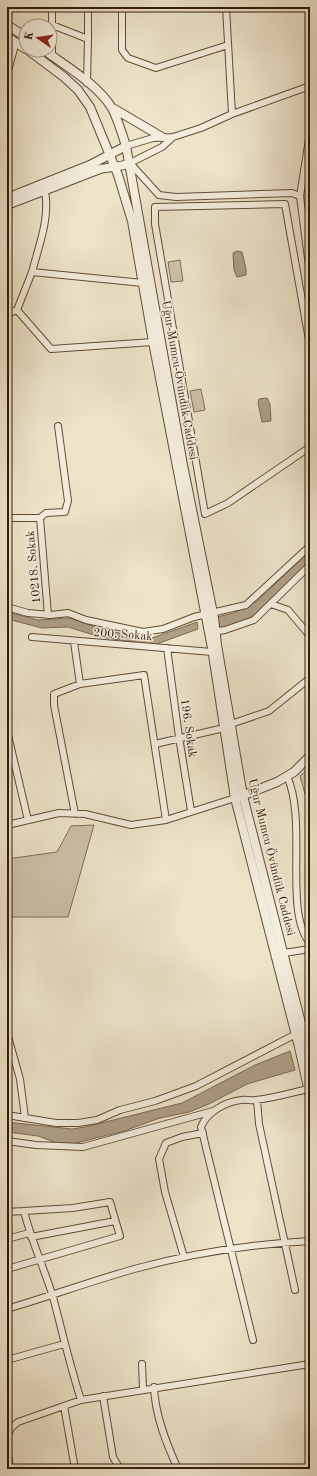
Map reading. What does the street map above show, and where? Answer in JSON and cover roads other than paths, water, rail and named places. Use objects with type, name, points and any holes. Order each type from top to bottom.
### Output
[{"type":"street","points":[[52,7],[52,18]]},
{"type":"street","points":[[88,7],[88,83]]},
{"type":"street","points":[[122,7],[122,50],[128,58],[156,68],[228,45]]},
{"type":"street","points":[[226,7],[232,114]]},
{"type":"street","points":[[7,25],[18,32]]},
{"type":"street","points":[[58,27],[88,39]]},
{"type":"street","name":"Uğur Mumcu Övündük Caddesi","points":[[7,37],[16,42]]},
{"type":"street","points":[[7,74],[16,42]]},
{"type":"street","name":"Uğur Mumcu Övündük Caddesi","points":[[39,58],[56,70],[81,94],[90,107],[110,154],[132,221],[153,342],[209,616]]},
{"type":"street","points":[[55,58],[88,83],[110,106],[162,137]]},
{"type":"street","points":[[7,198],[90,165],[126,146],[162,137],[174,137],[310,86]]},
{"type":"street","name":"Uğur Mumcu Övündük Caddesi","points":[[110,106],[126,146],[130,163],[209,616]]},
{"type":"street","points":[[310,134],[300,196],[310,274]]},
{"type":"street","points":[[7,205],[114,165],[124,166],[162,147],[174,137]]},
{"type":"street","points":[[130,163],[159,195],[176,197],[292,193],[300,196]]},
{"type":"street","points":[[7,314],[17,310],[32,272],[47,216],[48,204],[46,191]]},
{"type":"street","points":[[310,342],[285,204],[155,208],[155,224],[206,514],[228,503],[310,447]]},
{"type":"street","points":[[32,272],[143,283]]},
{"type":"street","points":[[17,310],[51,349],[153,342]]},
{"type":"street","points":[[7,518],[40,518],[46,513],[65,512],[68,501],[58,426]]},
{"type":"street","name":"10218. Sokak","points":[[40,518],[48,615]]},
{"type":"street","points":[[7,607],[28,613],[48,615],[68,613],[86,620],[143,632],[163,629],[246,604],[310,546]]},
{"type":"street","points":[[209,616],[211,630],[240,625],[254,620],[310,566]]},
{"type":"street","points":[[271,604],[288,610],[310,636]]},
{"type":"street","name":"Uğur Mumcu Övündük Caddesi","points":[[211,630],[212,652],[227,726]]},
{"type":"street","name":"Uğur Mumcu Övündük Caddesi","points":[[211,630],[239,797],[303,1034]]},
{"type":"street","name":"200. Sokak","points":[[32,638],[212,652]]},
{"type":"street","points":[[74,642],[80,684]]},
{"type":"street","name":"196. Sokak","points":[[167,648],[191,811]]},
{"type":"street","points":[[75,814],[54,705],[54,694],[80,684],[144,675],[166,820]]},
{"type":"street","points":[[155,744],[227,726],[269,711],[310,678]]},
{"type":"street","points":[[7,731],[28,820]]},
{"type":"street","points":[[7,825],[59,813],[85,814],[131,825],[166,820],[239,797],[287,776],[294,772],[310,756]]},
{"type":"street","points":[[287,776],[292,788],[296,812],[298,916],[310,943]]},
{"type":"street","name":"Uğur Mumcu Övündük Caddesi","points":[[239,797],[284,953],[303,1034],[303,1046]]},
{"type":"street","points":[[284,953],[310,949]]},
{"type":"street","points":[[7,1034],[20,1079],[25,1118]]},
{"type":"street","points":[[7,1115],[63,1123],[78,1123],[97,1120],[120,1110],[155,1101],[196,1086],[303,1034]]},
{"type":"street","points":[[303,1046],[310,1058]]},
{"type":"street","points":[[7,1141],[36,1145],[83,1147],[213,1111],[228,1103],[240,1100],[257,1100],[309,1092],[304,1069],[303,1046]]},
{"type":"street","points":[[257,1100],[259,1124],[295,1290]]},
{"type":"street","points":[[213,1111],[203,1122],[201,1127],[254,1340]]},
{"type":"street","points":[[184,1257],[165,1192],[160,1159],[166,1142],[203,1133]]},
{"type":"street","points":[[7,1212],[73,1208],[110,1202],[120,1236],[39,1261],[7,1269]]},
{"type":"street","points":[[24,1211],[30,1235],[52,1296],[64,1344],[81,1400]]},
{"type":"street","points":[[7,1239],[115,1221]]},
{"type":"street","points":[[7,1309],[137,1268],[184,1257],[285,1242],[310,1241]]},
{"type":"street","points":[[7,1360],[64,1344]]},
{"type":"street","points":[[142,1364],[143,1389]]},
{"type":"street","points":[[7,1437],[11,1428],[18,1422],[81,1400],[154,1387],[310,1364]]},
{"type":"street","points":[[154,1387],[158,1415],[178,1469]]},
{"type":"street","points":[[103,1396],[113,1457],[120,1469]]},
{"type":"street","points":[[64,1406],[75,1469]]},
{"type":"street","points":[[7,1447],[10,1469]]}]
